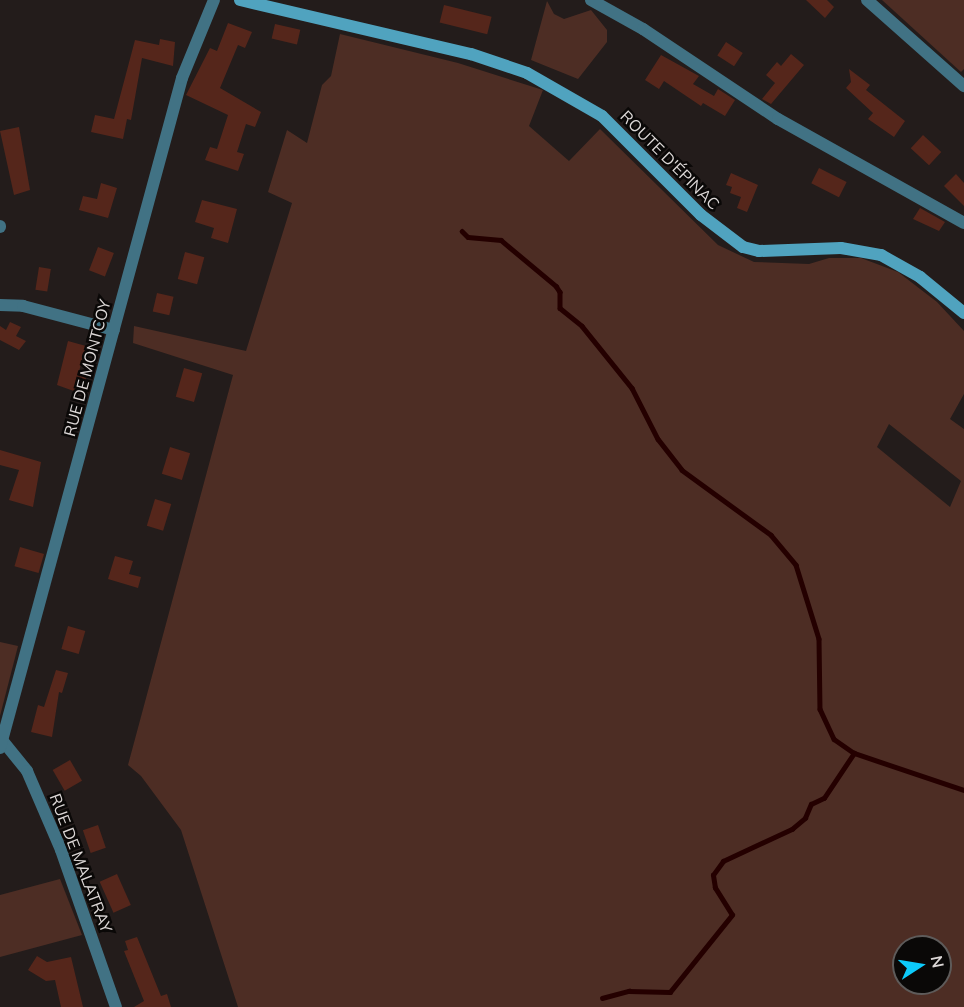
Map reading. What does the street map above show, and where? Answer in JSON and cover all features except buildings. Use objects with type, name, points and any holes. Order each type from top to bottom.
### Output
[{"type":"main road","name":"ROUTE D'ÉPINAC","points":[[240,0],[461,52],[528,73],[602,116],[701,215],[743,247],[759,251],[841,248],[881,255],[920,277],[964,313]]},
{"type":"street","name":"RUE DE MONTCOY","points":[[1,744],[182,78],[214,0]]},
{"type":"street","points":[[591,0],[643,29],[778,119],[964,223]]},
{"type":"street","points":[[867,0],[964,86]]},
{"type":"street","points":[[0,305],[23,306],[114,330]]},
{"type":"street","name":"RUE DE MALATRAY","points":[[1,744],[27,771],[48,821],[116,1007]]},
{"type":"shaded area","points":[[882,0],[964,0],[964,69],[961,72]]},
{"type":"shaded area","points":[[547,1],[554,14],[564,19],[591,10],[607,30],[607,42],[578,79],[531,60]]},
{"type":"shaded area","points":[[340,34],[458,63],[543,90],[529,126],[569,161],[600,129],[718,245],[754,262],[809,264],[829,258],[861,258],[898,272],[937,302],[964,331],[964,394],[950,419],[964,429],[964,1007],[238,1007],[181,830],[141,776],[128,765],[233,375],[133,343],[134,326],[246,351],[292,203],[268,192],[287,130],[307,143],[322,85],[331,76]],"holes":[[[889,424],[961,481],[950,507],[877,447]]]},
{"type":"shaded area","points":[[0,642],[18,646],[0,716]]},
{"type":"shaded area","points":[[60,879],[82,935],[0,957],[0,895]]},
{"type":"waterway","points":[[462,231],[468,237],[501,240],[556,286],[560,292],[560,308],[582,326],[632,388],[658,439],[682,470],[771,535],[796,565],[819,639],[820,709],[834,739],[854,753],[964,790]]},
{"type":"waterway","points":[[602,998],[629,991],[670,992],[732,915],[715,888],[713,875],[723,861],[792,829],[805,818],[811,804],[824,798],[854,753]]}]
